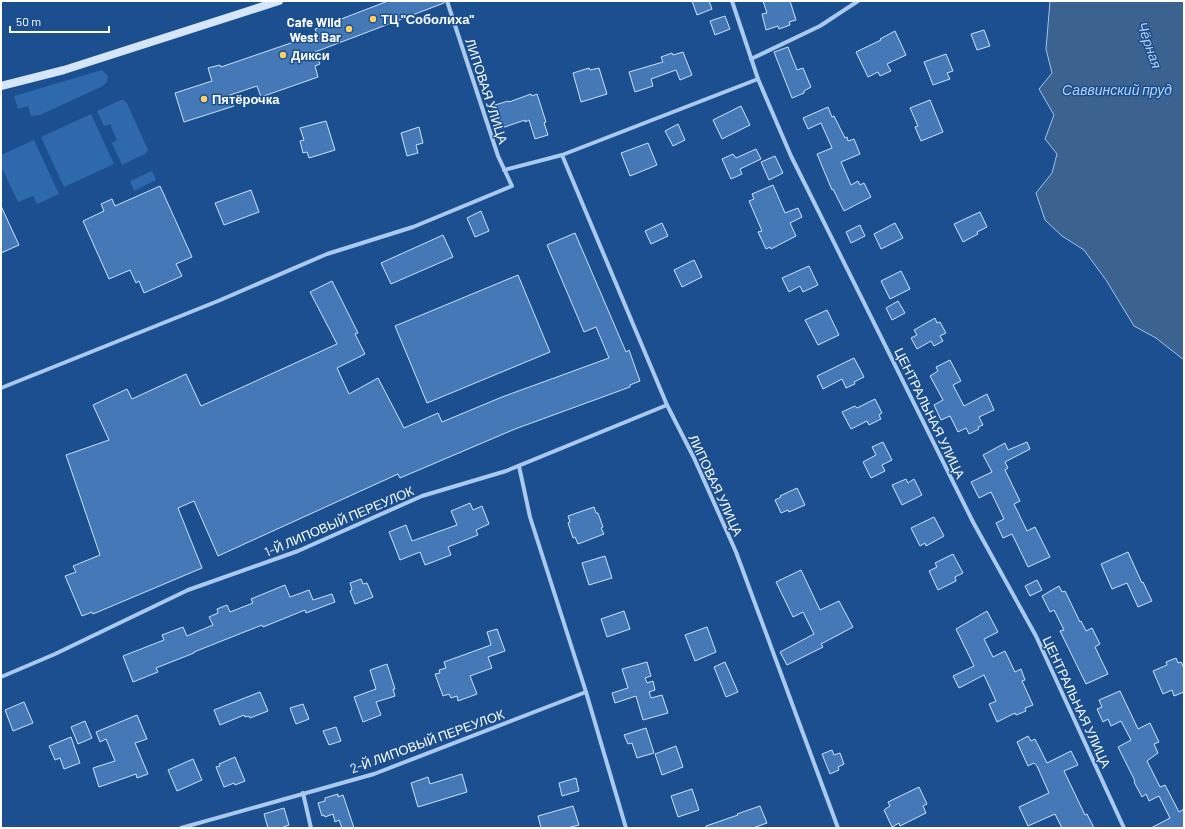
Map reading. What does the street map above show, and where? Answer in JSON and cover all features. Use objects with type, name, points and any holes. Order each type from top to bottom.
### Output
[{"type":"main road","points":[[1,86],[64,70],[279,1]]},
{"type":"street","name":"ЛИПОВАЯ УЛИЦА","points":[[1,388],[218,301],[326,254],[413,227],[512,186],[498,156],[447,1]]},
{"type":"street","name":"ЦЕНТРАЛЬНАЯ УЛИЦА","points":[[732,1],[758,79],[774,120],[791,156],[973,522],[1036,636],[1124,828]]},
{"type":"street","points":[[751,59],[820,26],[858,1]]},
{"type":"street","points":[[504,170],[562,155],[758,79]]},
{"type":"street","name":"ЛИПОВАЯ УЛИЦА","points":[[562,155],[667,405],[694,458],[736,552],[838,828]]},
{"type":"street","name":"1-Й ЛИПОВЫЙ ПЕРЕУЛОК","points":[[1,677],[55,654],[188,590],[298,552],[422,496],[519,466],[667,405]]},
{"type":"street","points":[[519,466],[530,517],[586,692],[626,828]]},
{"type":"street","name":"2-Й ЛИПОВЫЙ ПЕРЕУЛОК","points":[[180,828],[374,774],[586,692]]},
{"type":"street","points":[[303,793],[311,828]]},
{"type":"shaded area","points":[[102,70],[108,76],[107,82],[103,86],[40,115],[31,116],[28,106],[18,109],[14,96]]},
{"type":"shaded area","points":[[121,100],[127,103],[148,150],[145,154],[122,165],[112,143],[117,140],[110,124],[104,126],[97,111]]},
{"type":"shaded area","points":[[91,114],[114,164],[64,187],[41,137]]},
{"type":"shaded area","points":[[34,140],[59,194],[37,204],[33,196],[18,202],[1,166],[1,155]]},
{"type":"shaded area","points":[[152,171],[156,180],[134,191],[130,181]]},
{"type":"water","name":"Саввинский пруд","points":[[1050,1],[1184,1],[1184,360],[1156,338],[1134,326],[1106,280],[1084,250],[1062,236],[1045,220],[1036,193],[1052,173],[1057,154],[1045,139],[1054,115],[1039,89],[1052,73],[1046,49]]},
{"type":"building","points":[[388,1],[444,1],[444,3],[315,52],[320,64],[315,66],[318,77],[261,97],[257,86],[230,95],[234,106],[184,122],[175,93],[212,81],[208,68],[220,65],[221,67],[317,34],[315,29]]},
{"type":"building","points":[[692,1],[709,1],[712,9],[697,15]]},
{"type":"building","points":[[763,1],[790,1],[796,20],[789,22],[790,25],[779,29],[778,26],[766,30],[762,14],[767,13]]},
{"type":"building","points":[[725,16],[730,29],[715,35],[710,21]]},
{"type":"building","points":[[984,30],[990,46],[977,50],[971,34]]},
{"type":"building","points":[[895,31],[906,55],[887,64],[891,71],[880,76],[878,72],[868,77],[856,52],[881,40],[880,39]]},
{"type":"building","points":[[788,47],[797,70],[803,68],[811,87],[804,91],[804,93],[792,98],[774,52]]},
{"type":"building","points":[[683,52],[692,75],[680,80],[676,70],[651,79],[653,86],[635,92],[629,72],[663,62],[661,57],[672,53],[673,55]]},
{"type":"building","points":[[946,54],[953,71],[947,73],[950,79],[933,85],[924,62]]},
{"type":"building","points":[[589,68],[590,70],[599,68],[607,94],[581,102],[573,73]]},
{"type":"building","points":[[531,94],[532,96],[537,94],[546,122],[544,123],[548,135],[535,139],[529,120],[499,129],[492,106]]},
{"type":"building","points":[[930,100],[943,132],[921,141],[915,127],[918,126],[910,108]]},
{"type":"building","points":[[741,106],[750,125],[722,139],[713,120]]},
{"type":"building","points":[[828,107],[832,117],[834,116],[845,138],[847,137],[848,141],[854,139],[860,154],[841,162],[851,185],[858,181],[860,185],[864,183],[871,197],[844,211],[833,189],[832,190],[817,154],[832,148],[821,123],[808,129],[803,118]]},
{"type":"building","points":[[326,121],[335,150],[309,158],[307,152],[303,153],[300,141],[304,140],[300,128]]},
{"type":"building","points":[[678,124],[685,140],[673,146],[665,131]]},
{"type":"building","points":[[419,127],[423,143],[416,145],[418,153],[407,156],[401,133]]},
{"type":"building","points":[[648,143],[657,165],[630,176],[621,153]]},
{"type":"building","points":[[756,149],[761,159],[740,169],[742,174],[731,179],[722,159],[733,154],[736,158]]},
{"type":"building","points":[[775,156],[783,173],[769,180],[761,162]]},
{"type":"building","points":[[773,185],[785,213],[798,208],[802,217],[790,223],[796,236],[771,249],[770,247],[766,249],[758,232],[762,231],[749,201],[754,199],[752,194]]},
{"type":"building","points":[[160,186],[192,257],[176,264],[182,276],[144,293],[139,281],[136,283],[130,270],[109,279],[83,221],[104,211],[101,204],[112,199],[115,206]]},
{"type":"building","points":[[251,190],[259,212],[224,225],[215,203]]},
{"type":"building","points":[[1,206],[19,245],[1,253]]},
{"type":"building","points":[[481,211],[489,231],[475,237],[467,218]]},
{"type":"building","points":[[980,212],[987,227],[963,242],[954,224]]},
{"type":"building","points":[[662,223],[668,236],[651,244],[645,231]]},
{"type":"building","points":[[895,223],[903,238],[881,249],[874,234]]},
{"type":"building","points":[[860,225],[865,236],[851,243],[846,232]]},
{"type":"building","points":[[575,233],[626,352],[629,350],[640,381],[630,385],[630,387],[515,429],[400,478],[398,474],[218,556],[194,501],[178,508],[202,568],[93,614],[92,612],[82,616],[65,576],[76,572],[73,566],[100,555],[66,455],[109,440],[93,405],[127,389],[132,399],[186,374],[201,406],[337,344],[310,292],[332,281],[358,333],[355,334],[365,354],[337,368],[349,394],[378,378],[404,428],[438,413],[442,422],[502,397],[609,358],[596,327],[584,332],[547,245]]},
{"type":"building","points":[[443,235],[453,257],[391,284],[381,263]]},
{"type":"building","points":[[694,260],[702,277],[682,287],[674,270]]},
{"type":"building","points":[[809,266],[818,285],[803,292],[800,286],[789,292],[782,278]]},
{"type":"building","points":[[901,271],[910,289],[890,299],[881,281]]},
{"type":"building","points":[[518,275],[550,352],[427,403],[395,326]]},
{"type":"building","points":[[898,301],[905,313],[892,320],[886,308]]},
{"type":"building","points":[[827,310],[839,335],[818,345],[805,320]]},
{"type":"building","points":[[935,318],[937,323],[940,322],[946,333],[940,336],[943,341],[934,346],[931,341],[917,349],[911,338],[917,335],[914,330]]},
{"type":"building","points":[[854,358],[864,377],[854,382],[855,384],[846,388],[842,379],[823,389],[817,376]]},
{"type":"building","points":[[950,360],[961,381],[953,385],[964,406],[987,394],[994,410],[979,417],[983,425],[978,427],[979,429],[969,434],[966,428],[958,432],[950,416],[941,420],[934,405],[943,400],[930,376],[938,371],[936,367]]},
{"type":"building","points":[[875,399],[882,413],[879,415],[881,419],[869,425],[867,421],[851,429],[842,412],[855,406],[857,408]]},
{"type":"building","points":[[883,442],[892,460],[882,465],[885,471],[871,478],[863,462],[876,455],[872,447]]},
{"type":"building","points":[[1027,442],[1030,449],[1005,462],[1008,468],[1005,470],[1020,501],[1014,504],[1027,531],[1035,527],[1050,557],[1028,567],[1012,534],[1003,538],[996,523],[1004,519],[991,492],[979,498],[971,482],[992,472],[983,455],[1005,443],[1008,450]]},
{"type":"building","points":[[906,479],[908,483],[914,479],[922,495],[902,505],[892,485]]},
{"type":"building","points":[[797,488],[805,505],[789,512],[788,510],[781,513],[775,500]]},
{"type":"building","points":[[470,503],[473,510],[482,506],[489,524],[476,530],[478,535],[448,547],[451,555],[425,565],[420,552],[400,560],[389,532],[406,525],[412,541],[457,525],[451,511]]},
{"type":"building","points":[[594,507],[596,513],[598,513],[603,527],[601,528],[604,534],[578,544],[575,537],[573,538],[568,523],[570,522],[568,516]]},
{"type":"building","points":[[934,517],[944,536],[926,546],[925,543],[920,546],[911,528]]},
{"type":"building","points":[[1128,552],[1152,601],[1138,607],[1127,583],[1112,589],[1101,564]]},
{"type":"building","points":[[953,554],[963,573],[955,577],[956,581],[938,590],[929,571],[937,567],[935,563]]},
{"type":"building","points":[[605,556],[612,578],[589,585],[582,563]]},
{"type":"building","points":[[801,570],[820,610],[839,601],[853,627],[821,644],[823,647],[787,665],[780,652],[814,634],[803,612],[793,617],[776,582]]},
{"type":"building","points":[[361,579],[363,584],[367,583],[373,597],[355,604],[350,591],[352,590],[350,583]]},
{"type":"building","points":[[1037,580],[1042,590],[1030,596],[1025,586]]},
{"type":"building","points":[[285,585],[290,597],[309,590],[313,600],[332,594],[335,602],[306,613],[305,610],[263,627],[262,625],[156,668],[158,672],[133,682],[123,656],[164,640],[162,635],[183,627],[187,636],[213,625],[209,617],[218,613],[217,609],[227,605],[230,612],[253,603],[251,599]]},
{"type":"building","points":[[1059,586],[1062,592],[1065,591],[1086,631],[1092,628],[1100,644],[1095,647],[1108,674],[1086,684],[1060,631],[1064,630],[1054,610],[1050,612],[1042,596]]},
{"type":"building","points":[[624,611],[630,629],[607,637],[601,619]]},
{"type":"building","points":[[987,611],[998,632],[984,639],[993,657],[1005,651],[1015,672],[1021,669],[1025,680],[1022,681],[1033,705],[1025,708],[1026,711],[1016,715],[1015,713],[997,722],[989,704],[996,701],[984,675],[959,688],[953,676],[974,666],[956,629]]},
{"type":"building","points":[[707,627],[716,652],[695,661],[685,635]]},
{"type":"building","points":[[497,629],[505,651],[488,657],[492,668],[470,676],[477,694],[458,701],[457,696],[451,698],[449,694],[443,696],[435,674],[440,673],[439,670],[446,668],[444,662],[491,645],[487,632]]},
{"type":"building","points":[[1176,658],[1178,663],[1181,662],[1184,668],[1184,692],[1174,696],[1172,690],[1163,694],[1153,671],[1167,665],[1166,662]]},
{"type":"building","points":[[647,662],[651,676],[645,678],[647,683],[653,681],[655,690],[649,692],[651,698],[662,695],[668,713],[643,720],[636,696],[615,703],[612,693],[628,688],[622,669]]},
{"type":"building","points":[[725,662],[738,692],[726,697],[714,667]]},
{"type":"building","points":[[387,664],[395,689],[393,689],[395,696],[376,702],[381,715],[363,722],[354,697],[376,689],[370,670]]},
{"type":"building","points":[[1120,691],[1138,729],[1150,723],[1159,742],[1154,744],[1158,753],[1147,761],[1160,787],[1165,785],[1179,812],[1184,809],[1184,828],[1151,828],[1170,818],[1159,796],[1149,801],[1146,794],[1142,797],[1134,782],[1135,781],[1118,747],[1131,740],[1121,721],[1111,726],[1108,719],[1103,722],[1097,709],[1102,707],[1099,700]]},
{"type":"building","points":[[260,692],[268,711],[250,718],[249,716],[245,717],[244,715],[220,725],[214,710]]},
{"type":"building","points":[[24,702],[33,723],[13,731],[5,710]]},
{"type":"building","points":[[303,704],[309,719],[296,724],[290,708]]},
{"type":"building","points":[[137,715],[147,739],[135,743],[148,774],[137,778],[136,774],[99,787],[93,768],[115,761],[106,739],[100,742],[96,732]]},
{"type":"building","points":[[85,721],[92,738],[78,744],[71,727]]},
{"type":"building","points":[[336,727],[341,741],[329,745],[323,731]]},
{"type":"building","points":[[646,728],[654,753],[637,758],[632,743],[628,744],[624,735]]},
{"type":"building","points":[[1028,736],[1031,741],[1035,739],[1047,763],[1071,751],[1078,765],[1064,771],[1085,815],[1087,814],[1094,828],[1062,828],[1055,814],[1028,826],[1019,807],[1049,793],[1037,766],[1034,763],[1028,766],[1017,742]]},
{"type":"building","points":[[71,737],[80,763],[64,769],[60,758],[55,760],[49,746]]},
{"type":"building","points":[[676,746],[683,767],[662,775],[655,754]]},
{"type":"building","points":[[832,750],[834,755],[840,753],[844,764],[838,767],[839,770],[830,774],[822,754]]},
{"type":"building","points":[[235,757],[245,781],[224,787],[216,767],[220,766],[219,764]]},
{"type":"building","points":[[193,759],[202,780],[177,791],[168,770]]},
{"type":"building","points":[[462,774],[467,792],[418,807],[411,783],[428,777],[430,784]]},
{"type":"building","points":[[576,778],[579,791],[562,796],[559,783]]},
{"type":"building","points":[[919,787],[927,804],[923,806],[926,813],[900,826],[899,823],[892,827],[884,810],[890,806],[888,802]]},
{"type":"building","points":[[692,789],[699,810],[678,817],[671,796]]},
{"type":"building","points":[[338,794],[338,797],[343,795],[354,828],[342,828],[339,820],[335,822],[333,814],[325,817],[324,815],[322,816],[318,803],[325,801],[325,798]]},
{"type":"building","points":[[573,806],[579,825],[567,828],[541,828],[538,816]]},
{"type":"building","points":[[760,806],[767,823],[753,828],[706,828],[706,826]]},
{"type":"building","points":[[284,808],[289,825],[281,828],[268,828],[264,814]]},
{"type":"place","name":"ТЦ \"Соболиха\"","points":[[373,19]]},
{"type":"place","name":"Cafe Wild West Bar","points":[[349,29]]},
{"type":"place","name":"Дикси","points":[[283,55]]},
{"type":"place","name":"Пятёрочка","points":[[204,99]]},
{"type":"water label","name":"Чёрная","points":[[1150,45]]}]
